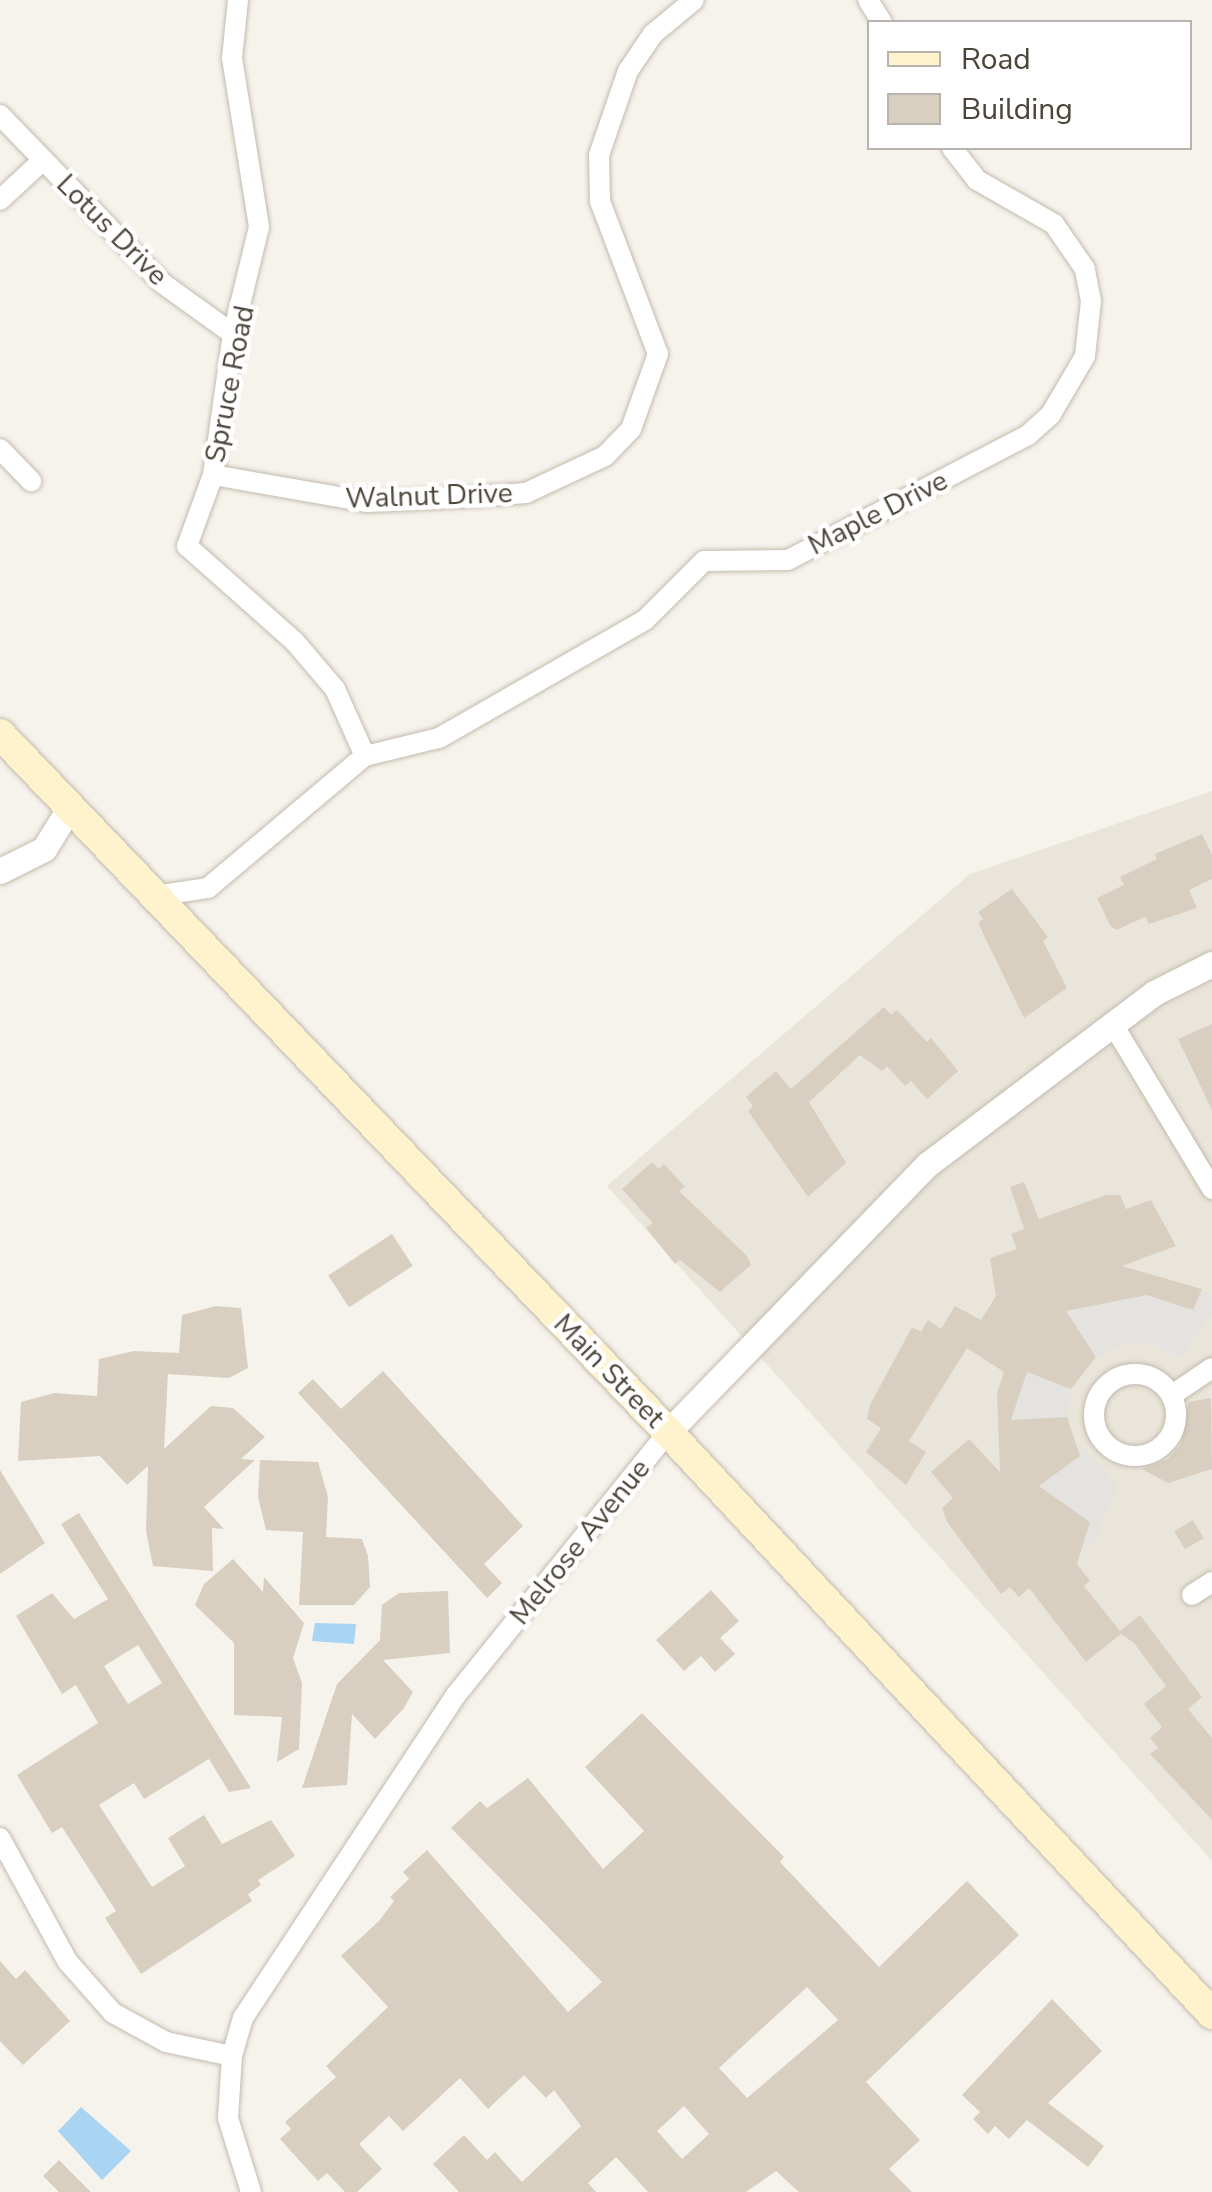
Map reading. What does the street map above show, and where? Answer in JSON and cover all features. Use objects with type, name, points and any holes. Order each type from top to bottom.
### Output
[{"type":"main road","name":"Main Street","points":[[0,734],[668,1432],[1212,2014]]},
{"type":"street","name":"Spruce Road","points":[[238,0],[232,58],[259,226],[232,334],[212,476],[187,546],[295,642],[335,689],[365,756]]},
{"type":"street","name":"Walnut Drive","points":[[212,476],[317,498],[454,498],[526,493],[606,456],[631,429],[658,354],[600,201],[600,156],[628,71],[653,34],[694,0]]},
{"type":"street","name":"Lotus Drive","points":[[0,115],[162,283],[232,334]]},
{"type":"street","name":"Maple Drive","points":[[155,896],[208,888],[365,756],[440,738],[628,630],[704,560],[788,560],[1028,435],[1051,414],[1086,356],[1091,302],[1085,270],[1054,224],[978,180],[954,150]]},
{"type":"street","points":[[0,200],[43,160]]},
{"type":"street","points":[[0,449],[32,481]]},
{"type":"street","points":[[0,871],[44,849],[70,807]]},
{"type":"street","name":"Melrose Avenue","points":[[251,2192],[228,2118],[232,2056],[243,2018],[456,1696],[668,1432],[794,1295],[928,1164],[1112,1023],[1212,964]]},
{"type":"street","points":[[1112,1023],[1212,1190]]},
{"type":"street","points":[[1172,1396],[1212,1368]]},
{"type":"street","points":[[1146,1375],[1172,1396],[1176,1423],[1162,1448],[1136,1457],[1102,1440],[1094,1416],[1110,1382],[1146,1375]]},
{"type":"street","points":[[1192,1595],[1212,1582]]},
{"type":"street","points":[[0,1838],[68,1962],[113,2013],[166,2042],[232,2056]]},
{"type":"shaded area","points":[[1212,791],[1212,1861],[607,1186],[970,874]]},
{"type":"shaded area","points":[[1141,1273],[1203,1290],[1212,1296],[1212,1314],[1180,1358],[1155,1345],[1126,1343],[1087,1363],[1072,1387],[1068,1414],[1074,1441],[1118,1486],[1093,1544],[1078,1541],[1000,1446],[999,1383],[1027,1325]]},
{"type":"water","points":[[315,1623],[356,1624],[354,1644],[312,1641]]},
{"type":"water","points":[[81,2107],[131,2151],[102,2180],[58,2131]]},
{"type":"building","points":[[1202,834],[1212,855],[1212,879],[1189,890],[1197,908],[1149,924],[1145,917],[1116,930],[1110,925],[1097,898],[1124,885],[1120,877],[1157,859],[1155,854]]},
{"type":"building","points":[[1012,889],[1048,937],[1043,941],[1067,988],[1024,1018],[978,923],[983,919],[978,912]]},
{"type":"building","points":[[884,1007],[891,1015],[897,1010],[927,1042],[931,1038],[958,1071],[927,1099],[911,1081],[905,1086],[887,1066],[882,1071],[860,1055],[809,1102],[846,1163],[808,1197],[748,1111],[753,1106],[746,1097],[776,1071],[791,1089]]},
{"type":"building","points":[[1212,1024],[1212,1110],[1178,1039]]},
{"type":"building","points":[[652,1162],[659,1169],[664,1164],[685,1187],[679,1191],[747,1256],[751,1265],[720,1292],[680,1260],[675,1264],[646,1228],[653,1223],[622,1189]]},
{"type":"building","points":[[1024,1182],[1039,1219],[1106,1195],[1120,1195],[1126,1209],[1151,1200],[1176,1246],[1122,1266],[1202,1289],[1193,1310],[1147,1295],[1066,1311],[1096,1357],[1071,1389],[1027,1372],[1011,1420],[1067,1417],[1080,1456],[1039,1486],[1090,1522],[1077,1564],[1090,1581],[1084,1586],[1120,1631],[1140,1615],[1202,1697],[1188,1709],[1212,1738],[1212,1820],[1150,1754],[1158,1748],[1150,1738],[1162,1727],[1144,1704],[1166,1686],[1134,1643],[1121,1634],[1086,1662],[1029,1588],[1019,1597],[1010,1587],[1001,1594],[947,1522],[942,1508],[953,1498],[931,1472],[969,1439],[1000,1472],[997,1393],[1004,1372],[967,1348],[909,1441],[926,1452],[906,1485],[866,1452],[881,1428],[867,1419],[870,1405],[912,1327],[921,1332],[928,1320],[941,1329],[955,1306],[981,1320],[996,1296],[990,1258],[1017,1249],[1011,1234],[1024,1229],[1010,1187]]},
{"type":"building","points":[[392,1234],[413,1266],[349,1307],[328,1275]]},
{"type":"building","points":[[216,1306],[241,1308],[248,1368],[229,1378],[168,1374],[164,1449],[211,1406],[233,1408],[265,1437],[241,1459],[255,1460],[204,1507],[224,1529],[212,1528],[213,1571],[153,1566],[146,1531],[148,1466],[127,1485],[100,1456],[18,1461],[21,1402],[54,1393],[97,1396],[99,1359],[134,1351],[179,1353],[182,1315]]},
{"type":"building","points":[[383,1371],[523,1526],[484,1564],[502,1583],[487,1598],[298,1393],[313,1379],[341,1409]]},
{"type":"building","points":[[1211,1398],[1212,1469],[1168,1483],[1142,1469],[1168,1459],[1181,1444],[1189,1402]]},
{"type":"building","points":[[260,1460],[318,1462],[328,1497],[326,1537],[362,1539],[368,1556],[370,1587],[354,1605],[299,1605],[303,1532],[266,1530],[258,1497]]},
{"type":"building","points":[[0,1470],[45,1543],[0,1574]]},
{"type":"building","points":[[79,1513],[251,1788],[229,1792],[209,1759],[144,1799],[134,1783],[99,1805],[152,1887],[185,1866],[168,1838],[204,1815],[222,1844],[271,1820],[295,1856],[258,1880],[261,1885],[248,1894],[252,1901],[141,1974],[105,1918],[116,1911],[62,1827],[52,1833],[17,1775],[98,1723],[76,1685],[62,1694],[16,1616],[52,1593],[74,1619],[108,1599],[61,1524]],"holes":[[[138,1645],[162,1683],[128,1704],[104,1666]]]},
{"type":"building","points":[[1193,1520],[1204,1538],[1185,1549],[1174,1531]]},
{"type":"building","points":[[233,1559],[263,1592],[264,1577],[304,1623],[293,1658],[302,1683],[299,1749],[277,1762],[282,1717],[234,1715],[234,1643],[195,1605],[204,1584]]},
{"type":"building","points":[[711,1590],[739,1621],[720,1638],[735,1654],[715,1672],[701,1656],[684,1671],[656,1640]]},
{"type":"building","points":[[448,1591],[450,1653],[383,1660],[413,1692],[404,1708],[375,1739],[352,1714],[347,1785],[302,1788],[337,1684],[380,1640],[382,1605],[399,1593]]},
{"type":"building","points":[[642,1713],[784,1857],[780,1862],[879,1967],[967,1881],[1019,1935],[866,2082],[920,2140],[889,2169],[912,2192],[799,2192],[776,2171],[746,2192],[648,2192],[616,2157],[588,2183],[596,2192],[459,2192],[433,2164],[464,2135],[487,2160],[495,2152],[522,2182],[581,2126],[554,2090],[546,2098],[524,2075],[488,2109],[460,2078],[403,2131],[389,2116],[359,2144],[382,2169],[357,2192],[345,2192],[327,2173],[318,2181],[280,2139],[291,2129],[285,2122],[336,2077],[326,2066],[388,2007],[341,1956],[379,1921],[394,1901],[390,1897],[409,1879],[403,1872],[427,1850],[568,2012],[602,1982],[451,1828],[480,1801],[487,1808],[528,1778],[603,1869],[644,1831],[585,1767]],"holes":[[[807,1987],[838,2020],[747,2098],[719,2068]],[[684,2106],[709,2134],[682,2159],[657,2131]]]},
{"type":"building","points":[[0,1961],[16,1979],[25,1970],[70,2021],[23,2065],[0,2041]]},
{"type":"building","points":[[1052,1999],[1102,2051],[1048,2103],[1104,2146],[1088,2167],[1027,2120],[1009,2139],[995,2126],[988,2134],[973,2119],[980,2112],[962,2095]]},
{"type":"building","points":[[59,2160],[91,2192],[59,2192],[43,2176]]}]
